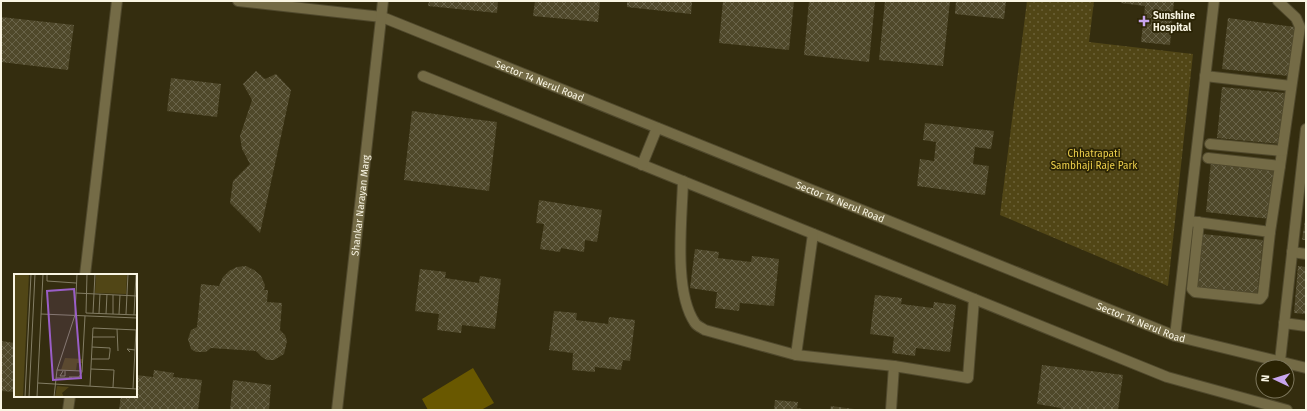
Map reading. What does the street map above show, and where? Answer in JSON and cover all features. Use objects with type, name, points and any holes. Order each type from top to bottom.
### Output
[{"type":"street","points":[[85,274],[115,35],[117,1]]},
{"type":"street","name":"Sector 14 Nerul Road","points":[[238,1],[382,17],[1175,336],[1272,359]]},
{"type":"street","name":"Shankar Narayan Marg","points":[[337,410],[383,1]]},
{"type":"street","points":[[1175,336],[1214,1]]},
{"type":"street","points":[[1199,222],[1191,285],[1192,289],[1195,292],[1260,299],[1263,295],[1270,232],[1300,27],[1296,18],[1278,1]]},
{"type":"street","points":[[422,76],[1167,377],[1287,410]]},
{"type":"street","points":[[1206,76],[1291,86]]},
{"type":"street","points":[[642,165],[657,128]]},
{"type":"street","points":[[1280,359],[1292,252],[1303,183],[1306,129]]},
{"type":"street","points":[[1210,144],[1282,151]]},
{"type":"street","points":[[1208,158],[1280,166]]},
{"type":"street","points":[[683,181],[680,273],[686,304],[696,323],[705,330],[796,355],[894,366],[968,378],[974,299]]},
{"type":"street","points":[[1188,221],[1270,232]]},
{"type":"street","points":[[796,355],[813,234]]},
{"type":"street","points":[[1292,252],[1306,254]]},
{"type":"street","points":[[1284,323],[1306,326]]},
{"type":"street","name":"Sector 14 Nerul Road","points":[[1295,365],[1306,368]]},
{"type":"street","points":[[891,410],[894,366]]},
{"type":"street","points":[[68,410],[70,397]]},
{"type":"green space","name":"Chhatrapati Sambhaji Raje Park","points":[[1027,1],[1094,1],[1089,42],[1193,54],[1168,286],[1000,215]]},
{"type":"shaded area","points":[[473,368],[494,403],[481,410],[428,410],[422,399]]},
{"type":"building","points":[[429,1],[498,1],[497,13],[428,6]]},
{"type":"building","points":[[535,1],[600,1],[598,22],[533,16]]},
{"type":"building","points":[[627,1],[692,1],[691,14],[627,7]]},
{"type":"building","points":[[723,1],[794,1],[789,50],[719,43]]},
{"type":"building","points":[[809,1],[875,1],[869,62],[804,55]]},
{"type":"building","points":[[885,1],[950,1],[943,66],[879,60]]},
{"type":"building","points":[[956,1],[1006,1],[1004,19],[955,14]]},
{"type":"building","points":[[1121,1],[1174,1],[1170,45],[1141,42],[1145,6],[1121,3]]},
{"type":"building","points":[[1,17],[74,25],[68,70],[1,62]]},
{"type":"building","points":[[1228,18],[1295,27],[1289,76],[1222,69]]},
{"type":"building","points":[[256,71],[265,79],[276,74],[291,90],[260,233],[230,203],[233,181],[250,164],[242,149],[240,136],[252,100],[243,84]]},
{"type":"building","points":[[171,78],[221,84],[217,117],[167,111]]},
{"type":"building","points":[[1222,87],[1285,93],[1280,144],[1217,138]]},
{"type":"building","points":[[412,111],[497,122],[489,191],[404,180]]},
{"type":"building","points":[[925,123],[994,131],[991,149],[975,147],[973,164],[989,166],[985,195],[917,186],[920,159],[934,161],[936,142],[923,140]]},
{"type":"building","points":[[1211,162],[1275,168],[1270,219],[1206,212]]},
{"type":"building","points":[[539,200],[602,210],[597,242],[585,240],[584,252],[561,248],[560,252],[540,249],[544,224],[536,223]]},
{"type":"building","points":[[1305,220],[1306,240],[1302,240]]},
{"type":"building","points":[[1202,234],[1263,240],[1257,295],[1196,289]]},
{"type":"building","points":[[695,249],[719,252],[718,258],[751,262],[752,256],[779,259],[774,306],[740,303],[739,311],[715,308],[717,292],[690,288]]},
{"type":"building","points":[[246,266],[261,276],[265,285],[264,290],[268,290],[267,302],[282,303],[280,330],[285,335],[287,341],[284,354],[274,360],[267,360],[256,351],[211,348],[206,352],[196,352],[191,349],[188,339],[191,330],[197,327],[201,284],[219,286],[223,277],[229,271],[237,267]]},
{"type":"building","points":[[1298,266],[1306,267],[1306,314],[1294,313]]},
{"type":"building","points":[[420,269],[446,272],[445,278],[479,283],[480,276],[501,279],[495,329],[462,325],[461,333],[437,330],[439,314],[415,311]]},
{"type":"building","points":[[875,295],[902,298],[901,304],[933,308],[934,302],[956,305],[950,352],[916,348],[915,356],[892,353],[894,337],[870,334]]},
{"type":"building","points":[[554,311],[577,313],[576,320],[608,324],[609,317],[635,320],[630,361],[623,360],[621,370],[595,367],[595,372],[572,370],[573,353],[549,350]]},
{"type":"building","points":[[1,341],[14,343],[14,392],[1,391]]},
{"type":"building","points":[[1042,365],[1123,375],[1118,410],[1060,410],[1061,408],[1037,404]]},
{"type":"building","points":[[154,370],[174,373],[173,377],[202,380],[198,410],[119,410],[121,397],[137,397],[137,375],[153,377]]},
{"type":"building","points":[[233,380],[271,385],[269,410],[230,410]]},
{"type":"building","points":[[775,400],[798,402],[797,408],[809,410],[774,410]]},
{"type":"building","points":[[831,406],[854,409],[854,410],[830,410]]},
{"type":"place","name":"Sunshine Hospital","points":[[1144,21]]}]
